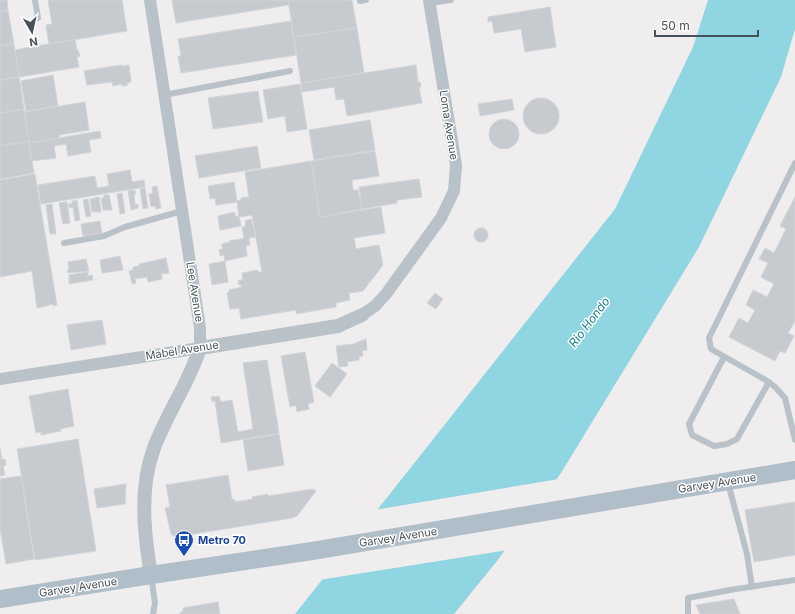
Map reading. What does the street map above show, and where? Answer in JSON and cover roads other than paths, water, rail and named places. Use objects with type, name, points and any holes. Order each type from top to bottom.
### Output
[{"type":"main road","name":"Garvey Avenue","points":[[0,599],[312,551],[795,470]]},
{"type":"street","name":"Lee Avenue","points":[[150,0],[200,328],[200,348],[190,375],[154,448],[147,475],[144,513],[150,575]]},
{"type":"street","name":"Loma Avenue","points":[[362,315],[375,306],[386,294],[441,218],[454,191],[456,165],[429,2]]},
{"type":"street","name":"Mabel Avenue","points":[[0,379],[338,326],[362,315]]},
{"type":"lane","points":[[35,0],[38,18]]},
{"type":"lane","points":[[429,2],[450,0]]},
{"type":"lane","points":[[164,95],[290,72]]},
{"type":"lane","points":[[795,163],[709,338],[711,349],[769,382],[785,398],[793,417],[795,440]]},
{"type":"lane","points":[[64,243],[104,236],[125,226],[182,211]]},
{"type":"lane","points":[[724,357],[689,424],[692,435],[714,446],[727,444],[737,439],[769,382]]},
{"type":"lane","points":[[727,482],[747,554],[752,587]]},
{"type":"lane","points":[[150,575],[155,603],[153,614]]},
{"type":"lane","points":[[688,614],[688,598],[795,580]]},
{"type":"water","name":"Rio Hondo","points":[[708,0],[795,0],[795,29],[781,77],[699,247],[561,473],[497,561],[454,614],[295,614],[615,209],[693,47]]},
{"type":"place","name":"Metro 70","points":[[184,557]]}]
